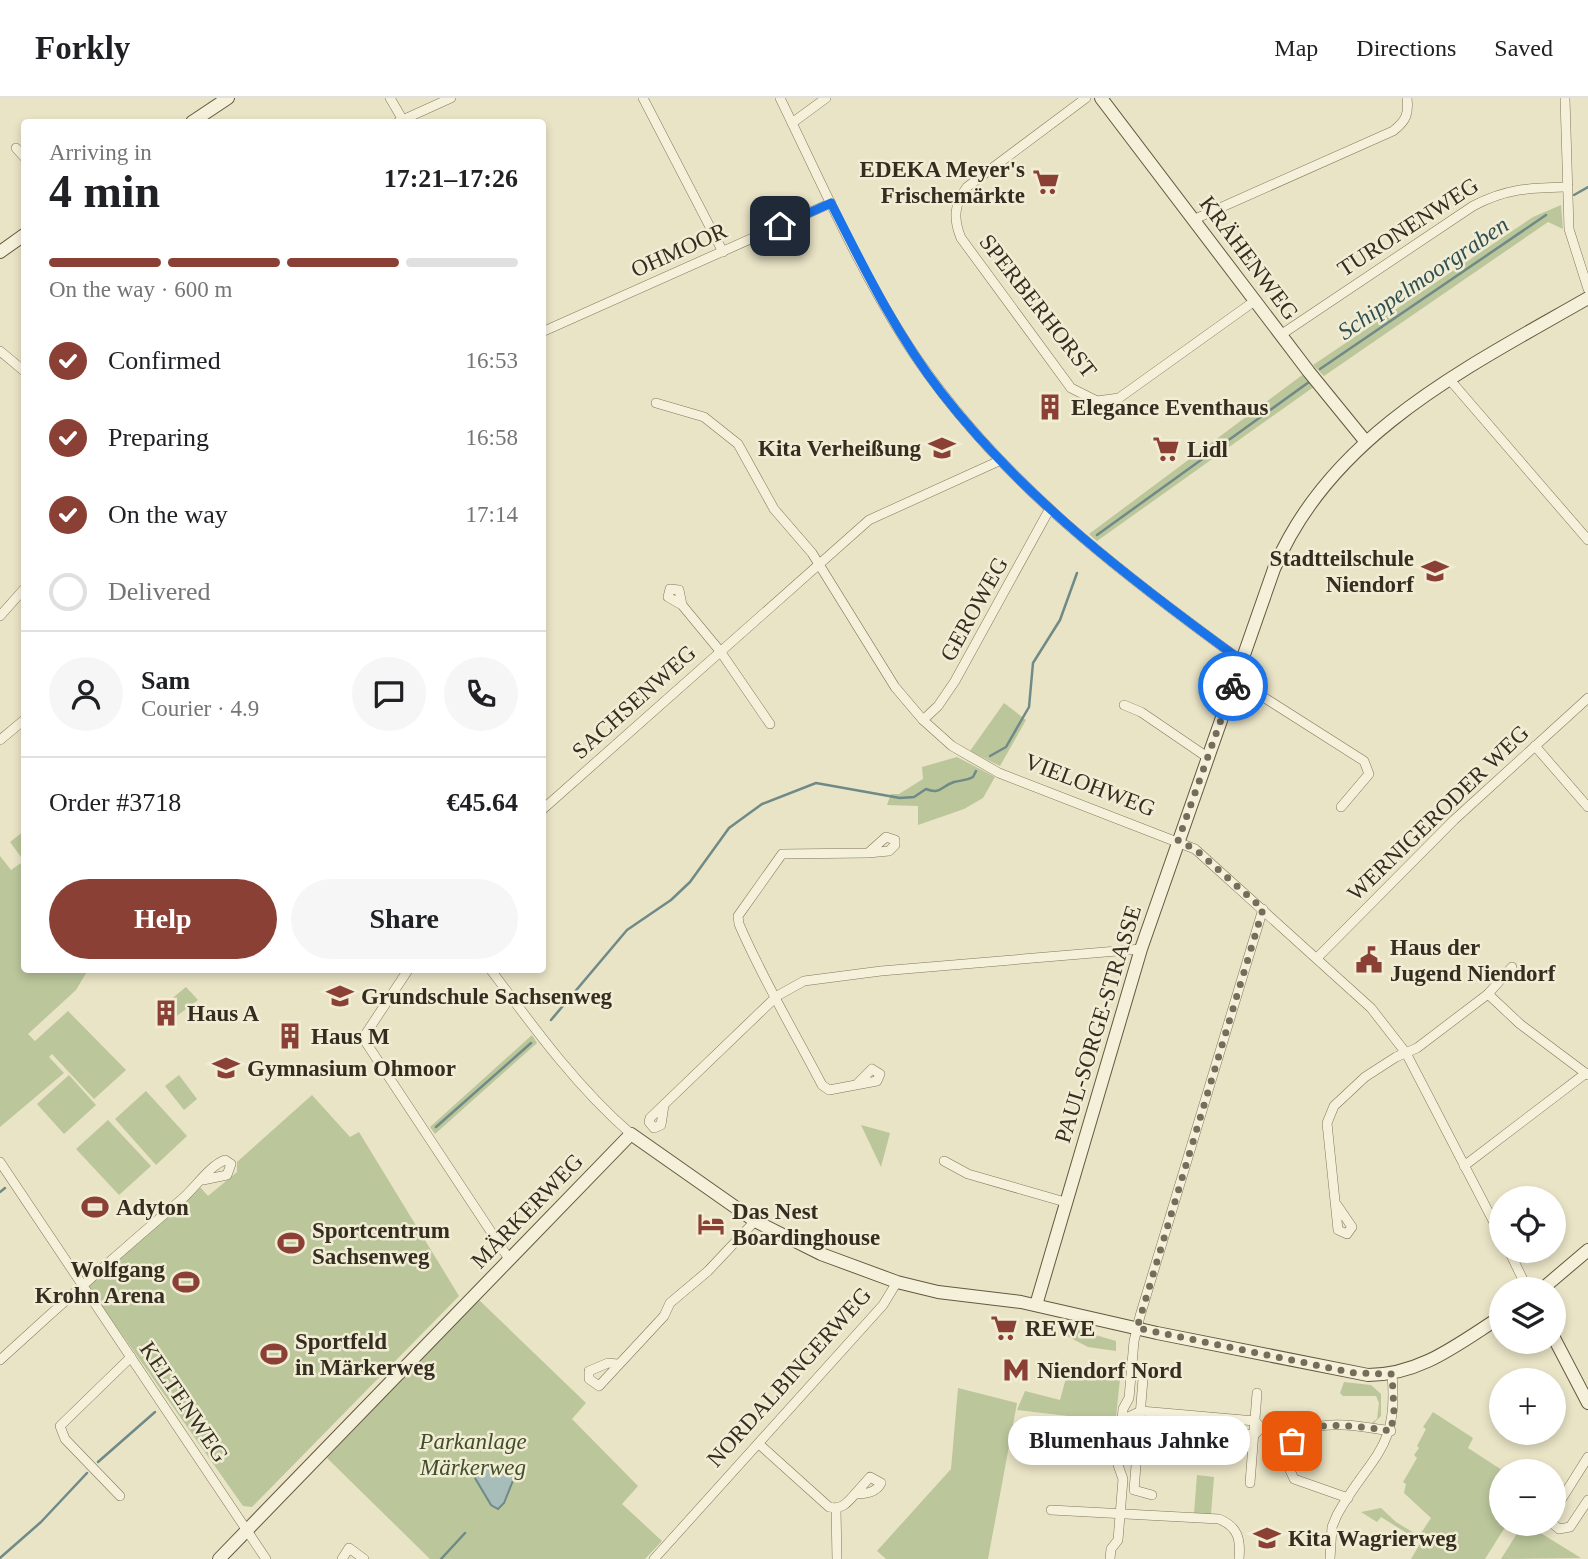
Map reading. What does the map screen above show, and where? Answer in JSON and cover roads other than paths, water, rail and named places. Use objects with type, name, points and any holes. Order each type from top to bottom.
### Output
[{"type":"street","points":[[197,119],[229,98]]},
{"type":"street","points":[[390,98],[400,119]]},
{"type":"street","points":[[405,119],[451,98]]},
{"type":"street","points":[[643,98],[723,252]]},
{"type":"street","points":[[779,98],[879,298],[941,392],[999,461],[1049,510],[1242,661]]},
{"type":"street","points":[[792,123],[826,98]]},
{"type":"street","name":"SPERBERHORST","points":[[1086,98],[967,187],[959,198],[955,214],[961,238],[1072,388],[1097,401],[1119,398],[1256,300]]},
{"type":"street","name":"KRÄHENWEG","points":[[1101,98],[1366,442]]},
{"type":"street","points":[[1195,219],[1393,131],[1406,118],[1407,98]]},
{"type":"street","points":[[1565,98],[1569,229],[1588,289]]},
{"type":"street","points":[[16,148],[21,154]]},
{"type":"street","name":"TURONENWEG","points":[[1282,334],[1473,205],[1510,190],[1567,187]]},
{"type":"street","name":"OHMOOR","points":[[546,330],[831,203]]},
{"type":"street","points":[[0,252],[21,237]]},
{"type":"street","name":"PAUL-SORGE-STRASSE","points":[[1036,1305],[1141,949],[1274,569],[1289,538],[1324,485],[1399,413],[1588,299]]},
{"type":"street","points":[[0,351],[21,368]]},
{"type":"street","points":[[1450,380],[1588,540]]},
{"type":"street","points":[[656,403],[693,412],[728,433],[746,457],[781,519],[818,563]]},
{"type":"street","name":"SACHSENWEG","points":[[546,806],[869,520],[999,461]]},
{"type":"street","name":"GEROWEG","points":[[923,720],[939,706],[955,681],[1049,510]]},
{"type":"street","name":"VIELOHWEG","points":[[818,563],[889,678],[923,720],[953,746],[999,773],[1195,849],[1371,1008],[1406,1053],[1489,1213]]},
{"type":"street","points":[[0,616],[21,592]]},
{"type":"street","name":"SACHSENWEG","points":[[682,606],[720,651],[770,724]]},
{"type":"street","points":[[1235,679],[1364,761],[1369,774],[1341,807]]},
{"type":"street","name":"WERNIGERODER WEG","points":[[1317,958],[1454,820],[1588,698]]},
{"type":"street","points":[[1124,705],[1141,712],[1208,757]]},
{"type":"street","points":[[0,740],[21,722]]},
{"type":"street","points":[[1535,746],[1588,807]]},
{"type":"street","points":[[858,1083],[829,1090],[822,1085],[776,996],[764,981],[739,924],[741,909],[782,854],[868,853]]},
{"type":"street","points":[[1110,1559],[1111,1549],[1118,1540],[1123,1479],[1118,1465],[1125,1420],[1123,1409],[1129,1398],[1137,1328],[1263,909]]},
{"type":"street","points":[[664,1105],[776,996],[793,986],[817,978],[1141,949]]},
{"type":"street","points":[[1337,1205],[1327,1123],[1330,1113],[1346,1092],[1417,1048],[1488,994],[1512,967]]},
{"type":"street","points":[[406,973],[363,1038],[509,1259]]},
{"type":"street","points":[[493,973],[536,1032],[580,1084],[631,1134],[755,1221],[821,1254],[897,1282]]},
{"type":"street","points":[[1464,1166],[1587,1074],[1520,1024],[1488,994]]},
{"type":"street","name":"MÄRKERWEG","points":[[219,1559],[631,1134]]},
{"type":"street","name":"KELTENWEG","points":[[0,1161],[266,1559]]},
{"type":"street","points":[[944,1161],[968,1174],[1065,1202]]},
{"type":"street","points":[[0,1360],[203,1180]]},
{"type":"street","points":[[617,1364],[664,1316],[670,1303],[708,1271],[755,1221]]},
{"type":"street","points":[[1556,1277],[1588,1250]]},
{"type":"street","name":"NORDALBINGERWEG","points":[[654,1559],[883,1305],[897,1282],[939,1292],[1036,1305],[1354,1373],[1392,1374],[1428,1363],[1489,1324]]},
{"type":"street","points":[[1562,1354],[1588,1403]]},
{"type":"street","points":[[120,1496],[65,1439],[60,1426],[131,1357]]},
{"type":"street","points":[[1330,1559],[1332,1527],[1391,1431],[1394,1410],[1392,1374]]},
{"type":"street","points":[[1143,1379],[1134,1490],[1149,1492]]},
{"type":"street","points":[[1250,1483],[1257,1393]]},
{"type":"street","points":[[1125,1420],[1141,1411],[1255,1421]]},
{"type":"street","points":[[1125,1420],[1140,1424],[1254,1435]]},
{"type":"street","points":[[1348,1498],[1294,1479],[1289,1468],[1293,1438],[1299,1433],[1325,1426],[1391,1431]]},
{"type":"street","points":[[759,1444],[823,1502],[836,1509]]},
{"type":"street","points":[[1566,1492],[1588,1457]]},
{"type":"street","points":[[836,1509],[855,1494]]},
{"type":"street","points":[[1566,1528],[1570,1527],[1588,1500]]},
{"type":"street","points":[[836,1509],[837,1559]]},
{"type":"street","points":[[1051,1510],[1215,1518],[1236,1531],[1240,1541],[1239,1559]]},
{"type":"street","points":[[342,1559],[349,1548],[364,1559]]},
{"type":"water","points":[[486,1464],[509,1468],[514,1478],[504,1503],[498,1509],[491,1505],[475,1478],[477,1468]]},
{"type":"waterway","name":"Schippelmoorgraben","points":[[1574,195],[1588,187]]},
{"type":"waterway","name":"Schippelmoorgraben","points":[[1320,369],[1546,215]]},
{"type":"waterway","name":"Schippelmoorgraben","points":[[1097,535],[1309,382]]},
{"type":"waterway","name":"Schippelmoorgraben","points":[[990,756],[1006,747],[1029,707],[1033,663],[1060,620],[1077,573]]},
{"type":"waterway","name":"Schippelmoorgraben","points":[[551,1020],[627,930],[671,900],[690,882],[729,828],[762,804],[816,783],[900,798],[914,797],[926,789],[938,790],[973,777],[976,771]]},
{"type":"waterway","name":"Schippelmoorgraben","points":[[436,1127],[531,1043]]},
{"type":"waterway","points":[[0,1192],[5,1188]]},
{"type":"waterway","points":[[98,1462],[155,1412]]},
{"type":"waterway","points":[[0,1558],[41,1522],[87,1473]]},
{"type":"waterway","points":[[441,1559],[465,1533]]},
{"type":"place","name":"EDEKA Meyer's Frischemärkte","points":[[1046,182]]},
{"type":"place","name":"Elegance Eventhaus","points":[[1050,407]]},
{"type":"place","name":"Kita Verheißung","points":[[942,448]]},
{"type":"place","name":"Lidl","points":[[1166,449]]},
{"type":"place","name":"Stadtteilschule Niendorf","points":[[1435,571]]},
{"type":"place","name":"Haus der Jugend Niendorf","points":[[1369,960]]},
{"type":"place","name":"Grundschule Sachsenweg","points":[[340,996]]},
{"type":"place","name":"Haus A","points":[[166,1013]]},
{"type":"place","name":"Haus M","points":[[290,1036]]},
{"type":"place","name":"Gymnasium Ohmoor","points":[[226,1068]]},
{"type":"place","name":"Adyton","points":[[95,1207]]},
{"type":"place","name":"Das Nest Boardinghouse","points":[[711,1224]]},
{"type":"place","name":"Sportcentrum Sachsenweg","points":[[291,1243]]},
{"type":"place","name":"Wolfgang Krohn Arena","points":[[186,1282]]},
{"type":"place","name":"REWE","points":[[1004,1328]]},
{"type":"place","name":"Sportfeld in Märkerweg","points":[[274,1354]]},
{"type":"place","name":"Niendorf Nord","points":[[1016,1370]]},
{"type":"place","name":"Blumenhaus Jahnke","points":[[1292,1441]]},
{"type":"place","name":"Kita Wagrierweg","points":[[1267,1538]]},
{"type":"park label","name":"Parkanlage Märkerweg","points":[[473,1454]]}]
